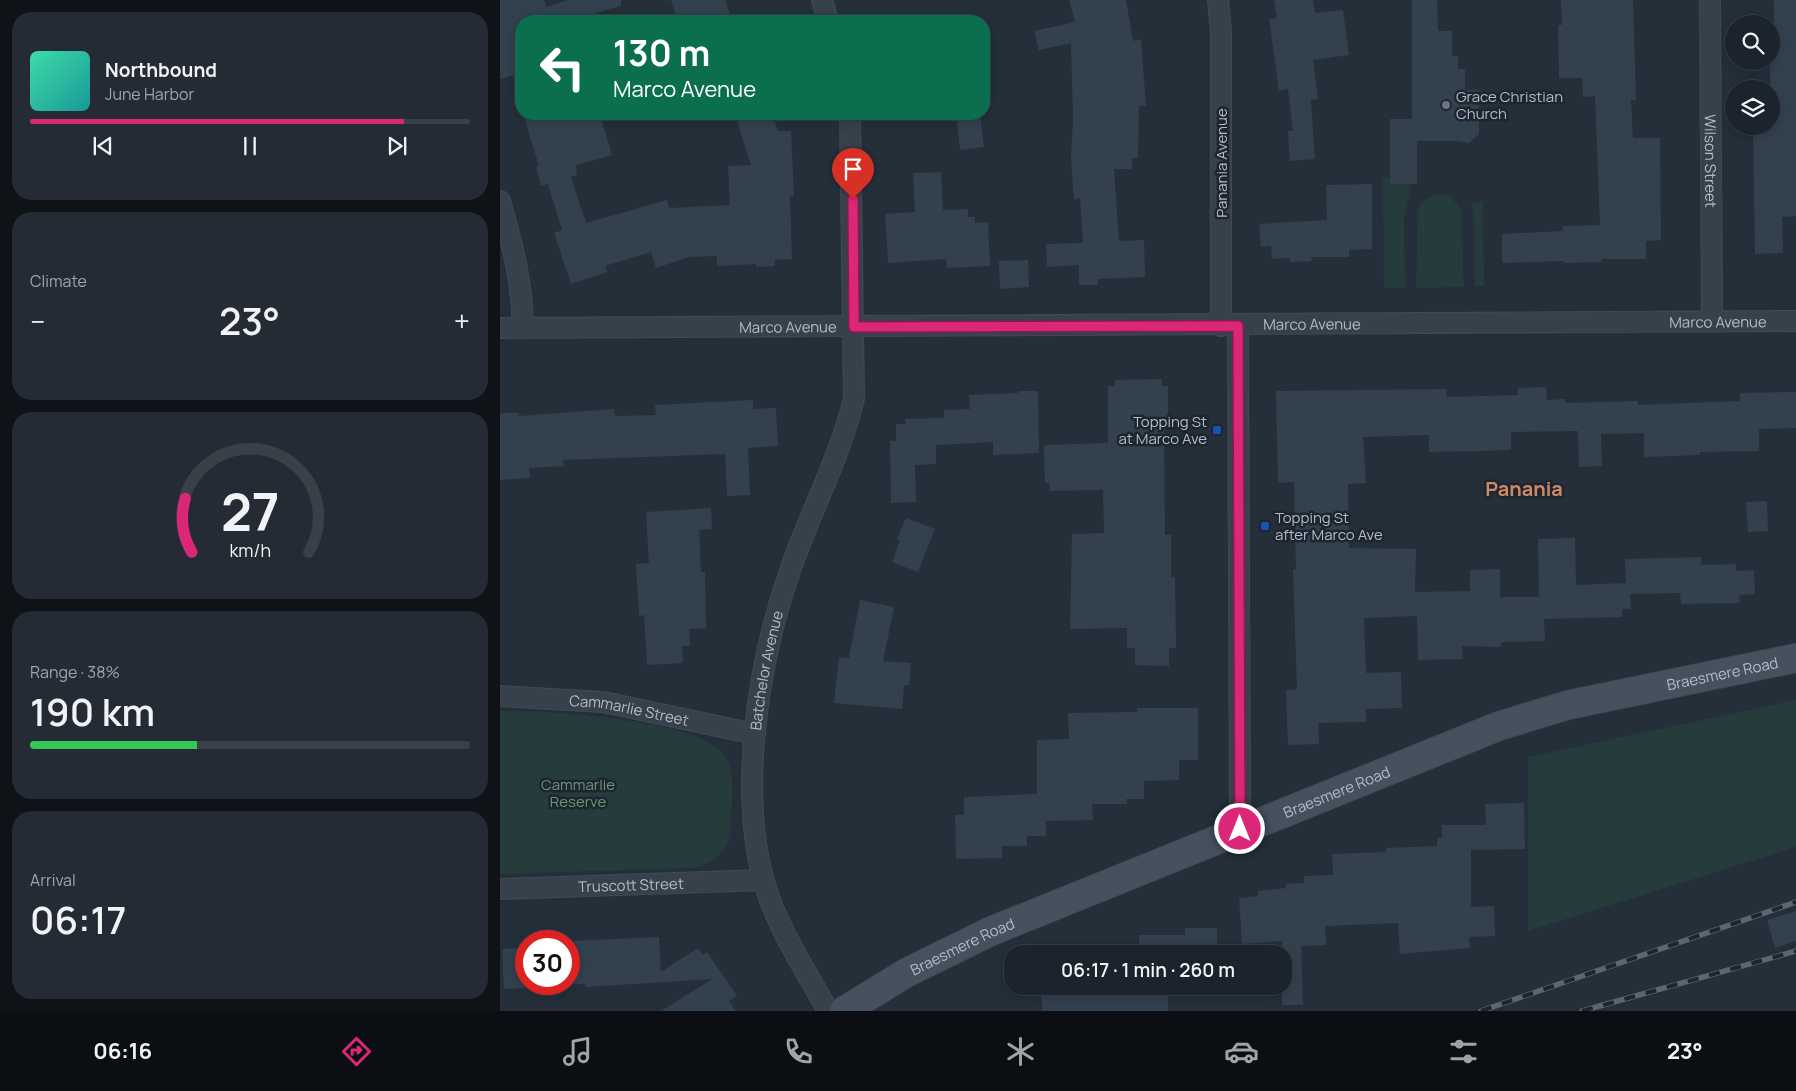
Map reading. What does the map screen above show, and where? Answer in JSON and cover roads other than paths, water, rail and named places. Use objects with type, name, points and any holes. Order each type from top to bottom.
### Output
[{"type":"street","points":[[822,0],[826,15]]},
{"type":"street","name":"Panania Avenue","points":[[1218,0],[1221,33],[1230,326],[1240,829]]},
{"type":"street","name":"Wilson Street","points":[[1710,0],[1712,322]]},
{"type":"street","name":"Batchelor Avenue","points":[[828,1011],[774,911],[763,880],[753,812],[755,734],[761,680],[780,602],[798,549],[842,444],[854,398],[850,120]]},
{"type":"street","points":[[500,201],[518,265],[522,294],[522,328]]},
{"type":"street","name":"Marco Avenue","points":[[500,328],[1230,326],[1413,322],[1796,321]]},
{"type":"street","name":"Braesmere Road","points":[[844,1011],[906,973],[988,932],[1240,829],[1532,715],[1568,705],[1796,658]]},
{"type":"street","name":"Cammarlie Street","points":[[500,696],[603,702],[755,734]]},
{"type":"street","name":"Truscott Street","points":[[500,889],[763,880]]},
{"type":"railway","points":[[1481,1011],[1796,902]]},
{"type":"railway","points":[[1582,1011],[1796,951]]},
{"type":"place","name":"Grace Christian Church","points":[[1446,105]]},
{"type":"place","name":"Topping St at Marco Ave","points":[[1217,430]]},
{"type":"place","name":"Topping St after Marco Ave","points":[[1265,526]]},
{"type":"district","name":"Panania","points":[[1524,488]]},
{"type":"park label","name":"Cammarlie Reserve","points":[[578,792]]}]
